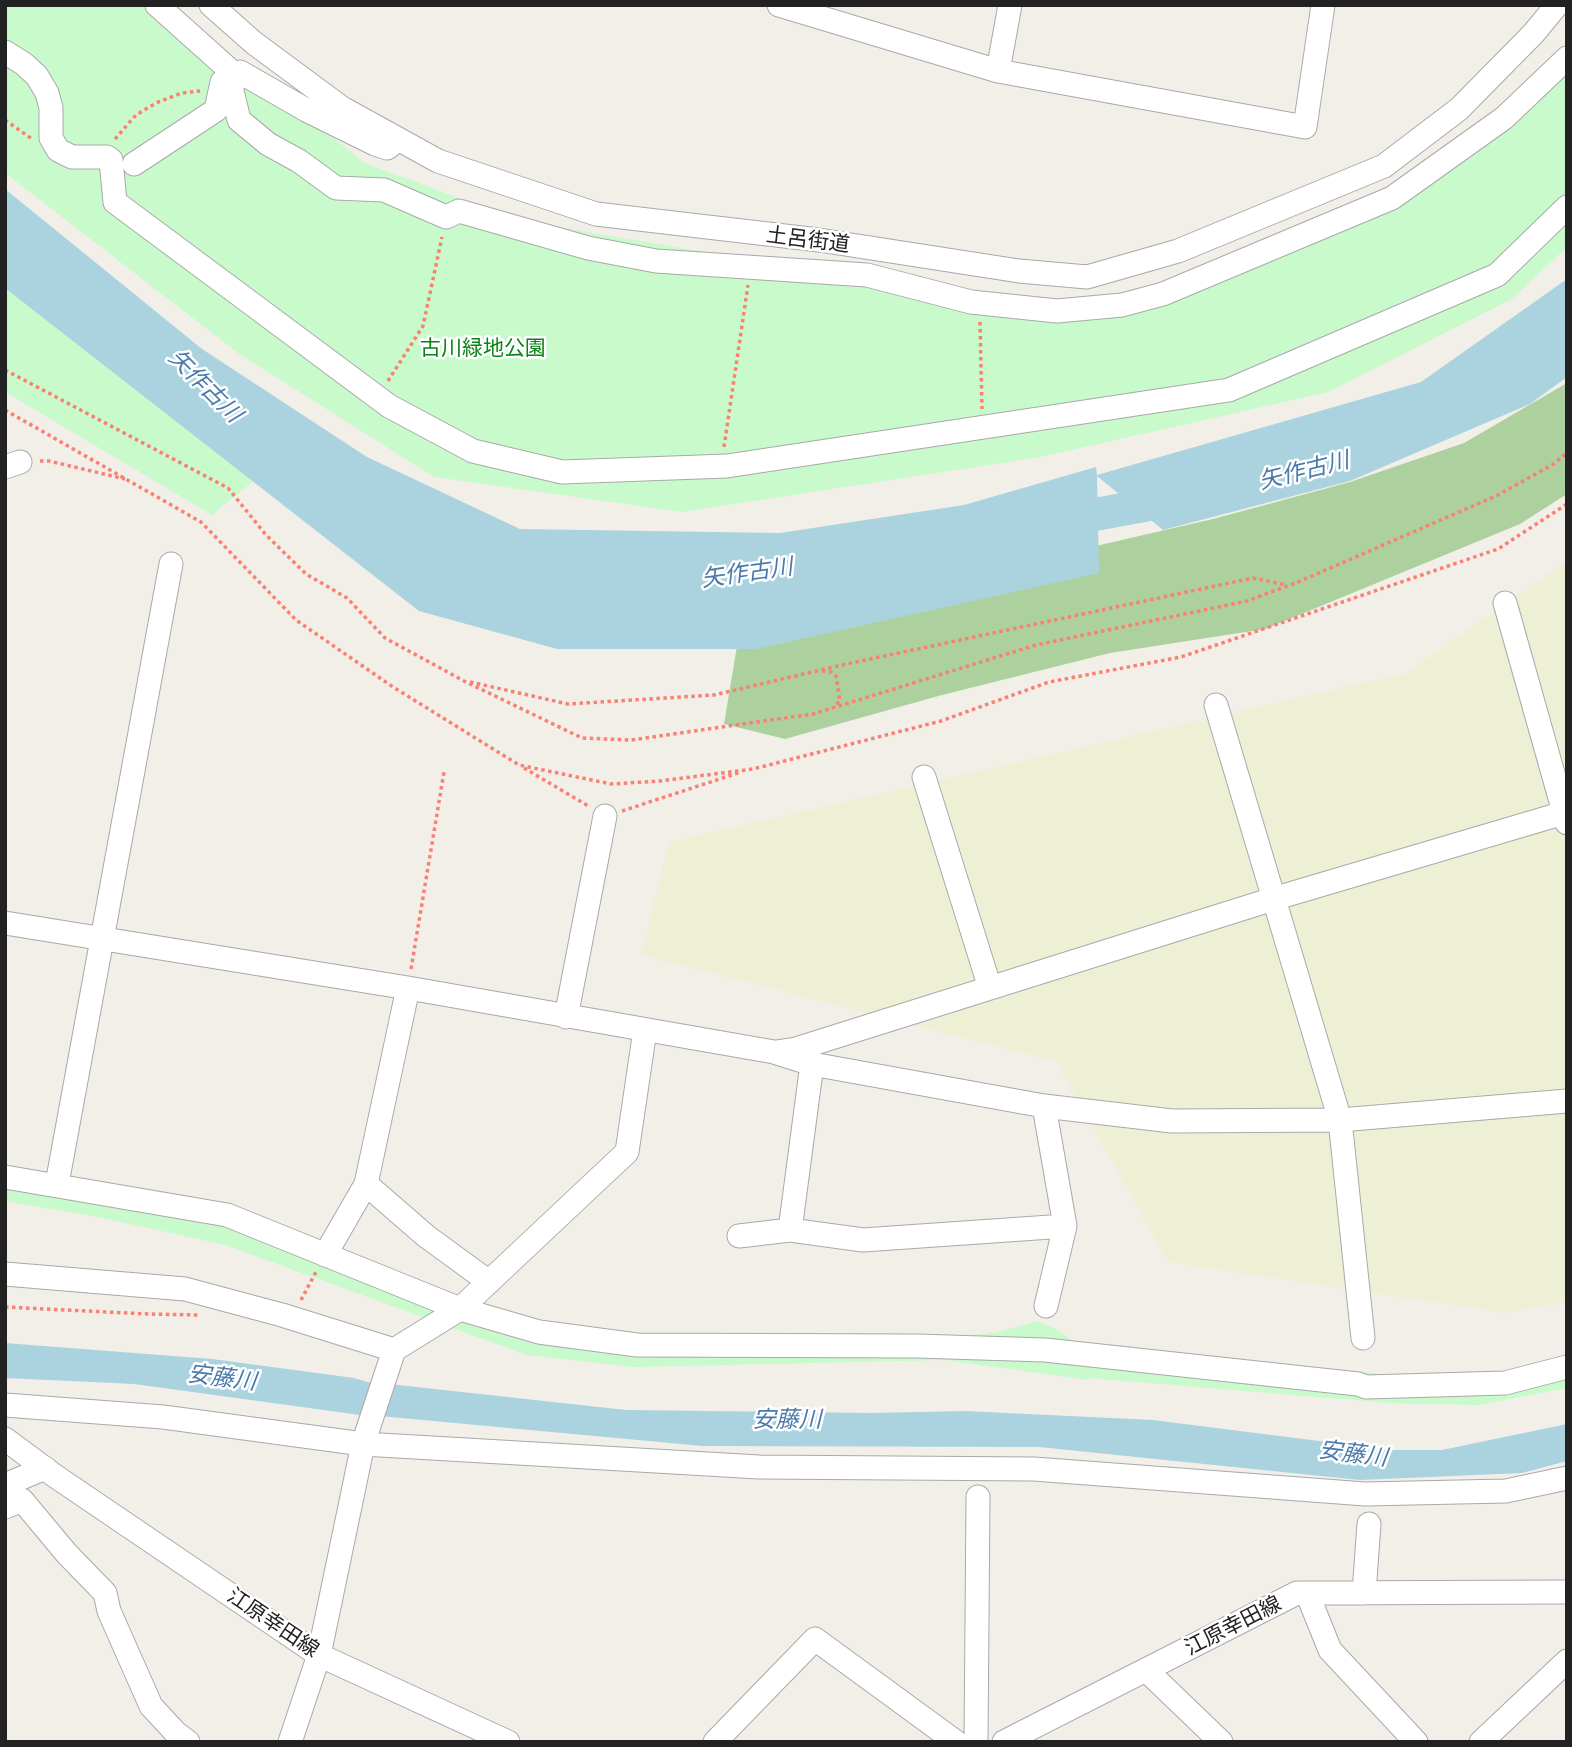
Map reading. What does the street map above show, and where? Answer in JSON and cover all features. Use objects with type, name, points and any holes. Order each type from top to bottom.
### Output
[{"type":"street","points":[[158,5],[228,78],[239,120],[268,144],[299,161],[336,188],[384,190],[446,217],[459,211],[588,248],[656,261],[867,275],[979,303],[1057,312],[1122,305],[1163,294],[1392,198],[1504,118],[1567,58]]},
{"type":"street","name":"土呂街道","points":[[211,5],[254,43],[342,108],[438,162],[596,214],[819,240],[1019,271],[1087,276],[1178,251],[1384,166],[1459,110],[1533,34],[1557,5]]},
{"type":"street","points":[[779,5],[998,71],[1305,127],[1323,5]]},
{"type":"street","points":[[998,71],[1010,5]]},
{"type":"street","points":[[5,52],[37,76],[47,93],[51,108],[51,138],[58,150],[72,157],[107,157],[111,160],[115,202],[389,406],[473,451],[562,472],[721,467],[1229,390],[1497,275],[1567,207]]},
{"type":"street","points":[[134,164],[216,110],[228,78],[240,72],[308,111],[375,144],[387,148],[397,139]]},
{"type":"street","points":[[59,1172],[171,564]]},
{"type":"street","points":[[774,1052],[796,1049],[1273,899],[1566,816],[1505,603]]},
{"type":"street","points":[[1216,705],[1340,1120],[1363,1338]]},
{"type":"street","points":[[924,777],[990,988]]},
{"type":"street","points":[[566,1017],[606,816]]},
{"type":"street","points":[[5,923],[408,988],[774,1052],[812,1064],[1044,1106],[1172,1121],[1340,1120],[1567,1101]]},
{"type":"street","points":[[325,1255],[366,1184],[408,988]]},
{"type":"street","points":[[290,1742],[319,1655],[365,1434],[394,1350],[460,1309],[627,1152],[645,1030]]},
{"type":"street","points":[[790,1230],[812,1064]]},
{"type":"street","points":[[1044,1106],[1065,1226],[1046,1306]]},
{"type":"street","points":[[5,1177],[227,1215],[460,1309],[540,1332],[637,1345],[917,1346],[1045,1350],[1366,1387],[1505,1383],[1567,1367]]},
{"type":"street","points":[[366,1184],[426,1236],[489,1282]]},
{"type":"street","points":[[739,1236],[790,1230],[863,1240],[1065,1226]]},
{"type":"street","points":[[5,1274],[185,1289],[394,1350]]},
{"type":"street","points":[[5,1405],[758,1467],[1034,1469],[1365,1494],[1506,1492],[1567,1478]]},
{"type":"street","name":"江原幸田線","points":[[5,1439],[319,1655],[508,1742]]},
{"type":"street","points":[[5,1485],[50,1472]]},
{"type":"street","points":[[976,1742],[978,1497]]},
{"type":"street","points":[[5,1507],[22,1500],[67,1554],[105,1593],[109,1611],[151,1706],[188,1742]]},
{"type":"street","points":[[1364,1593],[1369,1524]]},
{"type":"street","name":"江原幸田線","points":[[1004,1742],[1297,1593],[1567,1592]]},
{"type":"street","points":[[1307,1593],[1330,1650],[1416,1742]]},
{"type":"street","points":[[715,1742],[815,1639],[956,1742]]},
{"type":"street","points":[[1481,1742],[1567,1661]]},
{"type":"street","points":[[1146,1670],[1221,1742]]},
{"type":"path","points":[[107,157],[116,137],[136,115],[156,103],[182,93],[199,91],[228,78]]},
{"type":"path","points":[[378,397],[423,326],[446,217]]},
{"type":"path","points":[[721,467],[750,269]]},
{"type":"path","points":[[979,303],[983,428]]},
{"type":"path","points":[[5,370],[228,488],[266,534],[306,574],[347,598],[385,638],[464,681],[582,738],[631,740],[813,714],[1036,645],[1247,601],[1288,586],[1496,496],[1552,465],[1567,453]]},
{"type":"path","points":[[5,410],[201,522],[296,620],[393,687],[606,816],[753,769],[941,721],[1049,682],[1181,657],[1498,549],[1567,504]]},
{"type":"path","points":[[13,465],[49,461],[131,480]]},
{"type":"path","points":[[464,681],[580,705],[714,695],[1253,578],[1288,586]]},
{"type":"path","points":[[820,670],[831,672],[839,684],[840,701],[828,710]]},
{"type":"path","points":[[519,765],[611,784],[660,781],[753,769]]},
{"type":"path","points":[[408,988],[443,772]]},
{"type":"path","points":[[291,1318],[325,1255]]},
{"type":"path","points":[[5,1307],[202,1315]]},
{"type":"green space","name":"古川緑地公園","points":[[5,5],[174,5],[229,55],[365,163],[518,220],[973,298],[1118,300],[1373,204],[1563,61],[1567,55],[1567,247],[1512,299],[1328,392],[1041,457],[682,512],[434,477],[238,353],[5,173]]},
{"type":"green space","points":[[5,259],[256,479],[212,515],[5,392]]},
{"type":"green space","points":[[1567,383],[1567,494],[1520,524],[1265,629],[1110,653],[942,695],[785,739],[724,724],[740,628],[1213,519],[1350,482],[1464,443]]},
{"type":"green space","points":[[1567,561],[1567,1302],[1505,1313],[1168,1262],[1057,1062],[641,955],[669,842],[1406,673]]},
{"type":"green space","points":[[5,1169],[223,1207],[436,1292],[525,1320],[656,1338],[942,1338],[999,1332],[1037,1321],[1058,1330],[1079,1345],[1377,1375],[1509,1374],[1567,1356],[1567,1388],[1478,1405],[1389,1403],[1089,1380],[945,1360],[633,1367],[527,1355],[225,1245],[98,1217],[5,1201]]},
{"type":"water","points":[[5,189],[202,349],[367,457],[520,529],[780,533],[964,505],[1096,467],[1097,475],[1421,382],[1567,279],[1567,377],[1530,404],[1350,481],[1163,530],[1097,476],[1099,573],[756,649],[557,649],[419,611],[5,288]]},
{"type":"water","name":"安藤川","points":[[5,1343],[212,1359],[354,1378],[371,1383],[360,1415],[134,1384],[5,1378]]},
{"type":"water","name":"安藤川","points":[[389,1384],[626,1410],[872,1413],[965,1411],[1153,1420],[1390,1450],[1442,1450],[1567,1424],[1567,1461],[1522,1473],[1360,1480],[1039,1447],[702,1446],[380,1416]]},
{"type":"waterway","name":"矢作古川","points":[[1054,522],[1180,499]]}]
